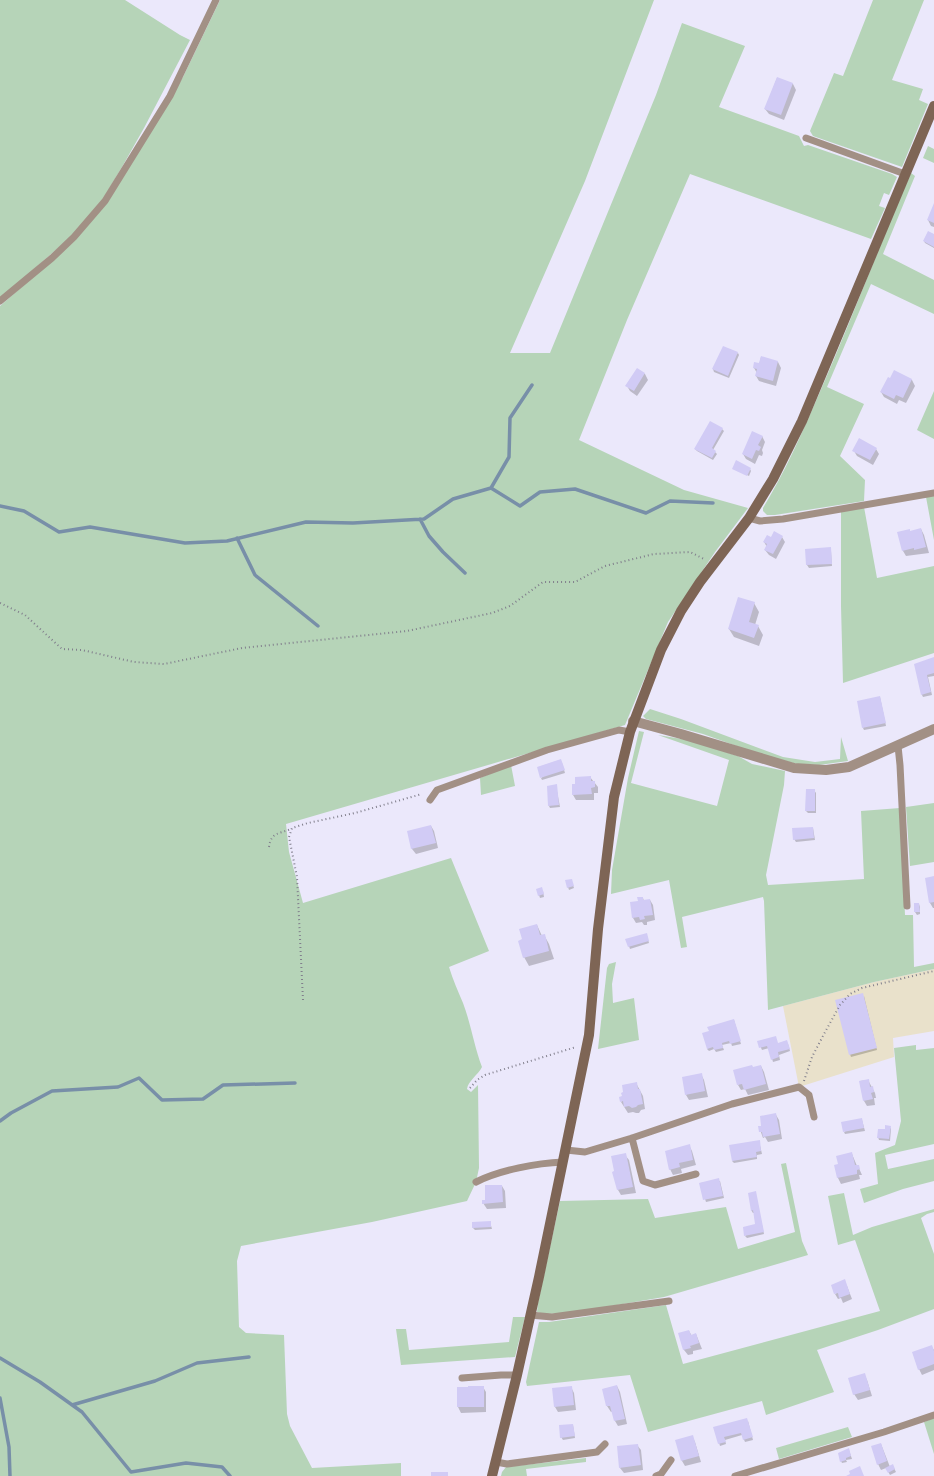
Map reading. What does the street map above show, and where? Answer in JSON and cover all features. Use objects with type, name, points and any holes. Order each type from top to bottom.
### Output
[{"type":"street","points":[[492,1476],[517,1376],[587,1045],[606,856],[614,797],[633,721],[661,650],[681,611],[749,518],[773,479],[802,420],[934,106]]},
{"type":"street","points":[[633,721],[794,768],[826,770],[849,767],[934,729]]},
{"type":"lane","points":[[0,301],[69,243],[105,201],[170,96],[216,0]]},
{"type":"lane","points":[[806,138],[905,174]]},
{"type":"lane","points":[[749,518],[760,522],[934,493]]},
{"type":"lane","points":[[430,800],[437,790],[571,742],[619,730],[630,732]]},
{"type":"lane","points":[[898,746],[907,906]]},
{"type":"lane","points":[[566,1150],[585,1152],[632,1138],[732,1104],[798,1087],[808,1095],[814,1117]]},
{"type":"lane","points":[[632,1138],[643,1181],[655,1185],[696,1174]]},
{"type":"lane","points":[[476,1182],[489,1175],[548,1163],[563,1162]]},
{"type":"lane","points":[[530,1315],[552,1317],[669,1301]]},
{"type":"lane","points":[[462,1378],[501,1375],[517,1376]]},
{"type":"lane","points":[[735,1476],[884,1432],[934,1415]]},
{"type":"lane","points":[[496,1462],[507,1464],[597,1452],[605,1444]]},
{"type":"lane","points":[[656,1476],[660,1474],[671,1460]]},
{"type":"path","points":[[0,603],[25,615],[62,648],[82,650],[134,662],[164,664],[242,648],[407,631],[492,613],[510,606],[542,582],[575,582],[605,566],[654,554],[690,552],[714,564]]},
{"type":"path","points":[[269,847],[270,839],[273,835],[292,828],[355,813],[437,790]]},
{"type":"path","points":[[292,828],[289,838],[297,877],[304,1000]]},
{"type":"path","points":[[801,1089],[812,1057],[840,1005],[850,994],[862,988],[934,971]]},
{"type":"path","points":[[470,1088],[484,1075],[587,1045]]},
{"type":"shaded area","points":[[934,969],[934,1031],[893,1038],[894,1057],[799,1087],[783,1006],[874,982]]},
{"type":"green space","points":[[0,0],[125,0],[190,40],[144,128],[103,199],[75,233],[0,299]]},
{"type":"green space","points":[[220,0],[654,0],[585,181],[510,353],[550,353],[656,95],[682,23],[745,46],[719,107],[799,136],[804,146],[808,145],[897,177],[889,195],[884,193],[879,206],[885,208],[871,239],[690,174],[627,320],[579,440],[684,490],[748,508],[715,552],[668,622],[625,725],[286,824],[289,852],[303,903],[451,858],[489,951],[449,967],[466,1011],[482,1067],[469,1083],[467,1089],[471,1092],[478,1085],[479,1168],[476,1182],[467,1201],[372,1222],[241,1246],[237,1261],[239,1327],[246,1333],[284,1335],[287,1414],[290,1426],[312,1468],[401,1463],[401,1476],[0,1476],[0,306],[73,242],[104,206],[183,77]]},
{"type":"green space","points":[[873,0],[924,0],[892,80],[923,89],[919,100],[928,104],[902,167],[813,136],[810,131],[834,73],[843,76]]},
{"type":"green space","points":[[928,146],[934,149],[934,163],[923,158]]},
{"type":"green space","points":[[911,173],[915,176],[883,254],[934,280],[934,314],[871,284],[827,387],[864,404],[840,456],[865,480],[864,501],[767,515],[763,511],[763,508],[786,466],[813,409]]},
{"type":"green space","points":[[934,391],[934,439],[917,430]]},
{"type":"green space","points":[[934,496],[934,540],[926,497]]},
{"type":"green space","points":[[864,507],[877,578],[934,566],[934,653],[843,683],[841,512]]},
{"type":"green space","points":[[650,709],[783,757],[815,762],[840,759],[841,737],[848,761],[819,765],[797,764],[759,754],[703,734],[646,719],[643,716]]},
{"type":"green space","points":[[639,731],[644,732],[631,783],[717,806],[729,760],[658,735],[688,740],[738,756],[752,764],[785,771],[784,785],[766,875],[768,885],[864,879],[861,811],[900,808],[905,915],[913,915],[914,967],[934,963],[934,969],[874,982],[768,1010],[763,897],[682,917],[687,947],[681,948],[669,880],[611,894],[612,870],[628,778]]},
{"type":"green space","points":[[511,765],[515,786],[481,795],[480,778]]},
{"type":"green space","points":[[934,803],[934,862],[910,866],[906,807]]},
{"type":"green space","points":[[616,962],[612,984],[613,1003],[634,998],[639,1040],[598,1049],[607,968],[609,964]]},
{"type":"green space","points":[[916,1045],[916,1050],[934,1048],[934,1144],[885,1155],[888,1169],[934,1159],[934,1181],[903,1189],[864,1203],[860,1189],[878,1184],[875,1153],[895,1145],[901,1121],[894,1048]]},
{"type":"green space","points":[[786,1163],[802,1241],[808,1255],[664,1297],[570,1313],[544,1314],[537,1312],[560,1201],[648,1199],[655,1218],[726,1207],[738,1249],[795,1232],[781,1164]]},
{"type":"green space","points":[[844,1193],[853,1235],[872,1227],[934,1209],[934,1212],[921,1218],[934,1254],[934,1309],[878,1330],[817,1350],[834,1392],[766,1415],[762,1401],[648,1432],[630,1375],[527,1386],[526,1382],[539,1322],[549,1322],[666,1305],[683,1364],[880,1311],[855,1240],[838,1245],[828,1196]]},
{"type":"green space","points":[[513,1317],[525,1317],[515,1357],[401,1365],[396,1329],[406,1329],[409,1350],[509,1342]]},
{"type":"green space","points":[[934,1418],[934,1454],[924,1422]]},
{"type":"green space","points":[[848,1427],[852,1437],[779,1459],[776,1448]]},
{"type":"green space","points":[[586,1458],[586,1462],[526,1469],[527,1476],[501,1476],[506,1467]]},
{"type":"building","points":[[777,77],[793,83],[781,115],[764,109]]},
{"type":"building","points":[[934,203],[934,223],[927,220]]},
{"type":"building","points":[[928,231],[934,234],[934,247],[923,241]]},
{"type":"building","points":[[723,346],[738,352],[728,376],[712,369]]},
{"type":"building","points":[[761,356],[778,361],[773,381],[755,376],[757,369],[753,368],[754,362],[759,363]]},
{"type":"building","points":[[637,368],[645,373],[634,391],[625,386]]},
{"type":"building","points":[[894,370],[912,379],[903,398],[896,395],[894,399],[880,392],[888,377],[890,378]]},
{"type":"building","points":[[710,421],[723,428],[712,448],[716,451],[712,458],[694,449]]},
{"type":"building","points":[[752,431],[763,436],[758,445],[761,447],[759,451],[756,450],[752,459],[742,454]]},
{"type":"building","points":[[859,438],[877,448],[870,460],[852,451]]},
{"type":"building","points":[[736,460],[751,468],[747,476],[732,469]]},
{"type":"building","points":[[921,528],[926,547],[902,551],[897,532]]},
{"type":"building","points":[[774,531],[783,536],[773,554],[764,550],[767,544],[763,542],[767,535],[771,537]]},
{"type":"building","points":[[831,547],[832,564],[806,565],[805,549]]},
{"type":"building","points":[[738,597],[755,602],[749,622],[759,625],[754,638],[728,629]]},
{"type":"building","points":[[934,657],[934,673],[927,675],[931,692],[921,695],[914,664]]},
{"type":"building","points":[[880,696],[886,723],[862,728],[857,701]]},
{"type":"building","points":[[561,759],[565,770],[540,778],[537,767]]},
{"type":"building","points":[[591,776],[591,781],[595,781],[595,787],[591,788],[592,794],[572,795],[572,784],[575,784],[575,777]]},
{"type":"building","points":[[557,784],[559,805],[548,806],[547,786]]},
{"type":"building","points":[[806,789],[815,789],[815,811],[805,811]]},
{"type":"building","points":[[431,825],[436,843],[411,849],[407,831]]},
{"type":"building","points":[[813,827],[814,838],[793,840],[792,828]]},
{"type":"building","points":[[934,876],[934,902],[929,903],[925,878]]},
{"type":"building","points":[[572,879],[574,886],[567,888],[565,880]]},
{"type":"building","points":[[542,887],[544,894],[538,896],[536,889]]},
{"type":"building","points":[[637,897],[643,897],[643,900],[650,899],[653,915],[644,916],[645,919],[640,920],[639,917],[632,918],[630,902],[638,901]]},
{"type":"building","points":[[914,903],[919,903],[920,912],[914,912]]},
{"type":"building","points":[[537,924],[540,935],[545,934],[549,951],[523,958],[518,941],[522,939],[519,929]]},
{"type":"building","points":[[647,933],[649,941],[628,947],[625,939]]},
{"type":"building","points":[[863,993],[877,1048],[849,1055],[835,1000]]},
{"type":"building","points":[[734,1019],[741,1041],[730,1044],[729,1041],[722,1043],[723,1048],[714,1050],[713,1047],[707,1049],[702,1033],[709,1031],[707,1027]]},
{"type":"building","points":[[776,1036],[778,1043],[787,1040],[790,1049],[778,1052],[779,1057],[771,1060],[767,1046],[759,1048],[757,1041]]},
{"type":"building","points":[[752,1065],[753,1067],[761,1065],[766,1084],[744,1090],[742,1084],[737,1085],[733,1070]]},
{"type":"building","points":[[702,1073],[705,1091],[685,1095],[682,1077]]},
{"type":"building","points":[[869,1079],[870,1087],[873,1086],[874,1092],[871,1093],[873,1099],[863,1101],[859,1081]]},
{"type":"building","points":[[637,1082],[643,1104],[632,1108],[629,1106],[624,1107],[623,1101],[620,1102],[619,1097],[622,1096],[621,1093],[623,1092],[622,1085]]},
{"type":"building","points":[[776,1113],[780,1134],[763,1137],[762,1132],[759,1132],[758,1126],[761,1126],[760,1116]]},
{"type":"building","points":[[862,1118],[864,1128],[843,1132],[841,1122]]},
{"type":"building","points":[[885,1125],[891,1126],[889,1139],[877,1138],[878,1129],[885,1129]]},
{"type":"building","points":[[760,1140],[761,1151],[756,1152],[757,1157],[732,1161],[729,1145]]},
{"type":"building","points":[[690,1144],[693,1160],[679,1163],[680,1167],[669,1170],[665,1151]]},
{"type":"building","points":[[852,1152],[855,1165],[859,1165],[860,1169],[857,1170],[857,1174],[837,1178],[834,1165],[838,1164],[836,1156]]},
{"type":"building","points":[[626,1153],[633,1187],[617,1190],[612,1172],[614,1171],[611,1156]]},
{"type":"building","points":[[719,1178],[723,1196],[703,1200],[699,1183]]},
{"type":"building","points":[[485,1185],[502,1185],[503,1202],[482,1204],[482,1200],[485,1200]]},
{"type":"building","points":[[756,1191],[764,1232],[744,1236],[743,1227],[755,1224],[748,1193]]},
{"type":"building","points":[[491,1221],[491,1227],[472,1228],[472,1222]]},
{"type":"building","points":[[845,1279],[850,1294],[839,1298],[838,1293],[834,1294],[831,1285]]},
{"type":"building","points":[[689,1330],[691,1335],[696,1333],[699,1343],[690,1346],[691,1348],[683,1350],[678,1333]]},
{"type":"building","points":[[932,1345],[934,1351],[934,1364],[918,1370],[912,1352]]},
{"type":"building","points":[[865,1373],[870,1390],[853,1395],[848,1378]]},
{"type":"building","points":[[617,1385],[625,1419],[614,1421],[610,1406],[606,1406],[602,1389]]},
{"type":"building","points":[[484,1386],[484,1407],[457,1407],[457,1387]]},
{"type":"building","points":[[572,1386],[574,1405],[554,1407],[552,1388]]},
{"type":"building","points":[[747,1418],[753,1437],[743,1440],[741,1433],[724,1437],[726,1442],[718,1444],[713,1427]]},
{"type":"building","points":[[573,1424],[575,1436],[560,1438],[559,1425]]},
{"type":"building","points":[[693,1435],[699,1456],[681,1461],[675,1440]]},
{"type":"building","points":[[881,1443],[887,1461],[877,1465],[871,1446]]},
{"type":"building","points":[[638,1444],[641,1465],[619,1468],[617,1446]]},
{"type":"building","points":[[849,1448],[851,1456],[840,1462],[838,1453]]},
{"type":"building","points":[[893,1464],[895,1469],[888,1473],[885,1468]]},
{"type":"building","points":[[860,1466],[864,1476],[846,1476],[850,1474],[849,1471]]},
{"type":"building","points":[[431,1472],[448,1472],[448,1476],[431,1476]]},
{"type":"waterway","points":[[491,488],[509,457],[510,418],[532,385]]},
{"type":"waterway","points":[[0,506],[24,511],[59,532],[90,527],[185,543],[227,541],[306,522],[353,523],[424,519],[453,499],[491,488],[520,506],[540,492],[575,489],[646,513],[670,501],[713,503]]},
{"type":"waterway","points":[[420,519],[429,536],[465,573]]},
{"type":"waterway","points":[[237,538],[255,575],[318,626]]},
{"type":"waterway","points":[[0,1121],[11,1113],[52,1091],[118,1087],[139,1078],[162,1100],[203,1099],[223,1085],[295,1083]]},
{"type":"waterway","points":[[72,1405],[155,1381],[197,1363],[249,1357]]},
{"type":"waterway","points":[[0,1358],[40,1382],[82,1412],[131,1472],[186,1463],[222,1467],[230,1476]]},
{"type":"waterway","points":[[0,1398],[9,1447],[10,1476]]}]
